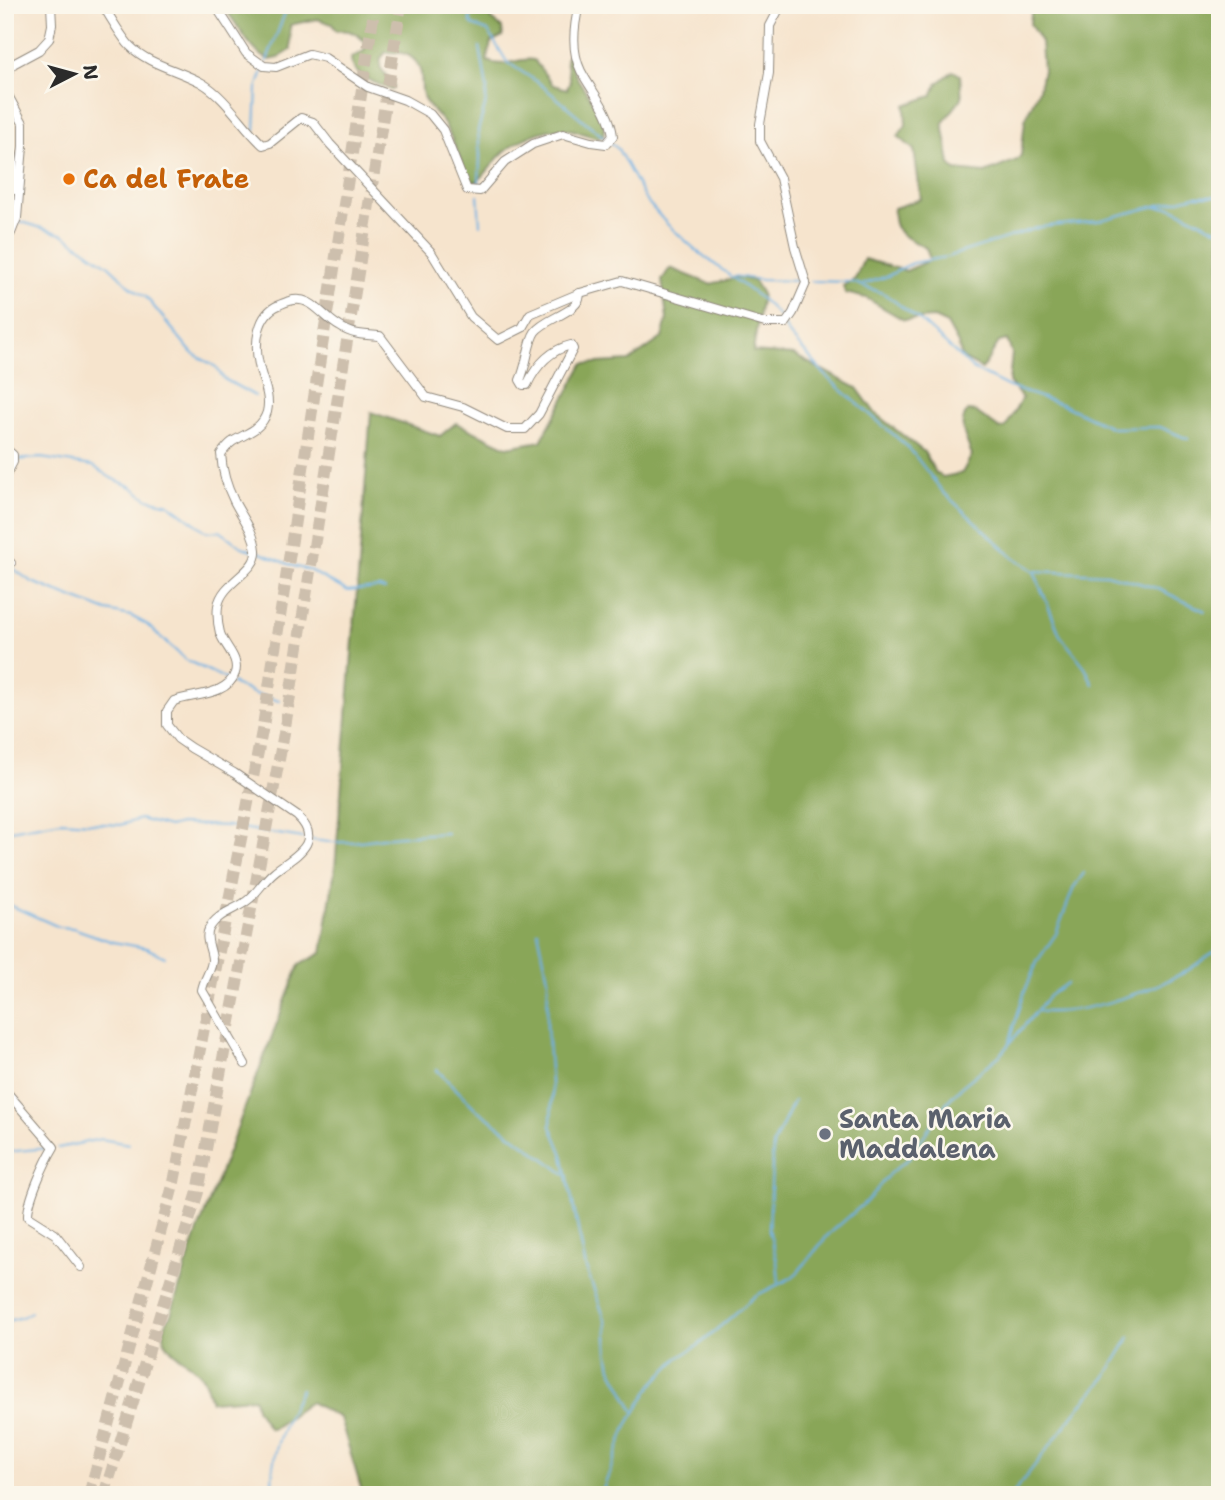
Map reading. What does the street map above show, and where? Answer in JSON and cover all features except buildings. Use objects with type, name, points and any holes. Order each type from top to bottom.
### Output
[{"type":"street","points":[[5,18],[6,5]]},
{"type":"street","points":[[5,78],[13,64],[39,50],[49,39],[52,25],[51,5]]},
{"type":"street","points":[[103,5],[129,45],[148,58],[203,84],[225,103],[263,145],[270,143],[301,118],[313,122],[430,252],[471,317],[499,340],[522,328],[530,314],[580,293],[622,281],[765,323],[782,323],[793,313],[806,283],[780,178],[760,141],[760,124],[769,73],[770,26],[781,5]]},
{"type":"street","points":[[212,5],[217,8],[246,53],[264,66],[276,67],[309,54],[325,58],[368,87],[405,100],[430,114],[443,130],[467,190],[480,191],[505,162],[533,144],[563,134],[591,142],[609,141],[612,127],[577,62],[574,24],[579,5]]},
{"type":"street","points":[[5,90],[23,123],[17,218],[11,233],[5,238]]},
{"type":"street","points":[[5,129],[13,157],[14,186],[18,203]]},
{"type":"street","points":[[245,1064],[202,990],[212,958],[208,930],[220,916],[248,900],[274,872],[304,849],[308,835],[306,825],[234,773],[178,738],[167,725],[167,711],[174,701],[215,691],[228,683],[235,673],[235,661],[221,635],[218,605],[224,589],[252,564],[256,553],[254,538],[233,500],[221,454],[231,442],[245,437],[257,427],[266,415],[269,401],[257,349],[264,316],[272,308],[291,300],[310,303],[341,328],[358,335],[380,336],[426,397],[463,407],[507,429],[525,429],[539,414],[573,349],[571,345],[561,348],[545,359],[534,369],[527,385],[523,385],[520,380],[526,368],[534,333],[575,306],[580,299],[580,293]]},
{"type":"street","points":[[5,448],[13,459],[5,477]]},
{"type":"street","points":[[5,1090],[54,1147],[27,1206],[28,1217],[55,1234],[80,1267]]},
{"type":"green space","points":[[221,5],[490,5],[490,18],[502,28],[503,36],[491,42],[487,61],[499,64],[534,60],[553,85],[567,89],[570,82],[566,59],[570,53],[575,73],[600,115],[604,130],[602,137],[562,129],[532,135],[505,151],[476,182],[468,180],[448,131],[424,99],[420,71],[409,56],[386,52],[381,58],[380,67],[394,86],[392,90],[360,75],[352,65],[351,58],[364,51],[366,43],[363,40],[349,31],[336,31],[332,24],[317,19],[290,25],[291,50],[270,60],[255,50]]},
{"type":"green space","points":[[1032,5],[1220,5],[1220,1495],[363,1495],[340,1418],[310,1402],[272,1429],[268,1428],[256,1408],[254,1398],[211,1401],[201,1375],[171,1350],[164,1336],[195,1239],[299,965],[322,953],[335,869],[371,412],[440,436],[456,423],[507,447],[541,441],[583,364],[629,361],[662,338],[667,319],[662,280],[670,268],[710,284],[740,277],[754,281],[762,294],[753,352],[794,355],[857,388],[876,414],[924,452],[936,473],[943,477],[962,473],[972,455],[963,427],[968,411],[976,412],[1000,429],[1006,427],[1022,398],[1009,382],[1012,353],[1007,340],[999,342],[982,369],[962,358],[947,324],[934,318],[904,320],[866,298],[845,293],[843,286],[855,279],[864,259],[906,271],[930,260],[926,248],[901,234],[895,224],[894,208],[921,199],[914,150],[898,136],[906,125],[905,105],[932,96],[937,84],[953,71],[960,75],[962,98],[943,123],[950,164],[955,170],[985,173],[1017,160],[1021,155],[1025,120],[1039,89],[1043,70],[1041,42],[1030,24]]},
{"type":"waterway","points":[[266,63],[288,5]]},
{"type":"waterway","points":[[473,5],[470,19],[472,25],[488,31],[507,62],[539,83],[607,140]]},
{"type":"waterway","points":[[479,186],[478,130],[487,88],[480,47]]},
{"type":"waterway","points":[[255,131],[257,88],[264,68]]},
{"type":"waterway","points":[[611,143],[618,149],[645,199],[667,224],[697,251],[764,301],[783,320]]},
{"type":"waterway","points":[[478,195],[480,225]]},
{"type":"waterway","points":[[864,284],[888,276],[912,263],[947,257],[1040,227],[1097,221],[1195,196],[1220,196]]},
{"type":"waterway","points":[[1156,207],[1171,207],[1220,231]]},
{"type":"waterway","points":[[5,217],[14,219]]},
{"type":"waterway","points":[[19,221],[64,235],[109,266],[146,297],[192,353],[216,367],[224,379],[255,396]]},
{"type":"waterway","points":[[734,276],[801,281]]},
{"type":"waterway","points":[[811,281],[852,282],[885,294],[923,323],[973,369],[1009,387],[1061,404],[1113,428],[1160,427],[1188,439]]},
{"type":"waterway","points":[[784,325],[829,379],[909,448],[943,492],[1014,558],[1034,571],[1107,574],[1156,588],[1205,611]]},
{"type":"waterway","points":[[15,460],[41,458],[93,466],[148,499],[169,504],[207,532],[220,531],[240,546],[253,551]]},
{"type":"waterway","points":[[258,552],[309,570],[347,591],[379,588],[385,590]]},
{"type":"waterway","points":[[9,566],[32,582],[107,611],[131,616],[146,624],[186,660],[228,680]]},
{"type":"waterway","points":[[1034,571],[1060,635],[1085,667],[1093,684]]},
{"type":"waterway","points":[[232,683],[255,694],[280,701]]},
{"type":"waterway","points":[[5,831],[61,821],[120,825],[140,819],[169,827],[180,824],[228,826],[303,838]]},
{"type":"waterway","points":[[312,840],[351,842],[447,833]]},
{"type":"waterway","points":[[1009,1044],[1024,993],[1038,960],[1056,934],[1074,887],[1084,873]]},
{"type":"waterway","points":[[5,903],[59,927],[73,928],[113,942],[146,948],[165,957]]},
{"type":"waterway","points":[[538,931],[548,979],[551,1126],[563,1155],[586,1268],[606,1322],[611,1368],[634,1411]]},
{"type":"waterway","points":[[1216,950],[1220,933]]},
{"type":"waterway","points":[[1037,1011],[1053,1012],[1092,1007],[1132,995],[1183,973],[1220,949]]},
{"type":"waterway","points":[[601,1495],[627,1425],[652,1385],[678,1358],[699,1345],[755,1296],[798,1272],[828,1235],[869,1199],[889,1174],[908,1159],[946,1103],[999,1056],[1049,996],[1067,983]]},
{"type":"waterway","points":[[437,1070],[476,1109],[568,1176]]},
{"type":"waterway","points":[[779,1283],[777,1261],[769,1230],[773,1145],[794,1101]]},
{"type":"waterway","points":[[58,1148],[101,1139],[129,1144]]},
{"type":"waterway","points":[[5,1152],[49,1148]]},
{"type":"waterway","points":[[5,1322],[31,1312]]},
{"type":"waterway","points":[[1012,1495],[1105,1378],[1130,1337]]},
{"type":"waterway","points":[[273,1495],[275,1453],[283,1427],[301,1389]]},
{"type":"tunnel","points":[[89,1495],[174,1182],[263,726],[375,5]]},
{"type":"tunnel","points":[[104,1495],[198,1192],[284,733],[401,5]]},
{"type":"place","name":"Ca del Frate","points":[[69,179]]},
{"type":"place","name":"Santa Maria Maddalena","points":[[825,1134]]}]
